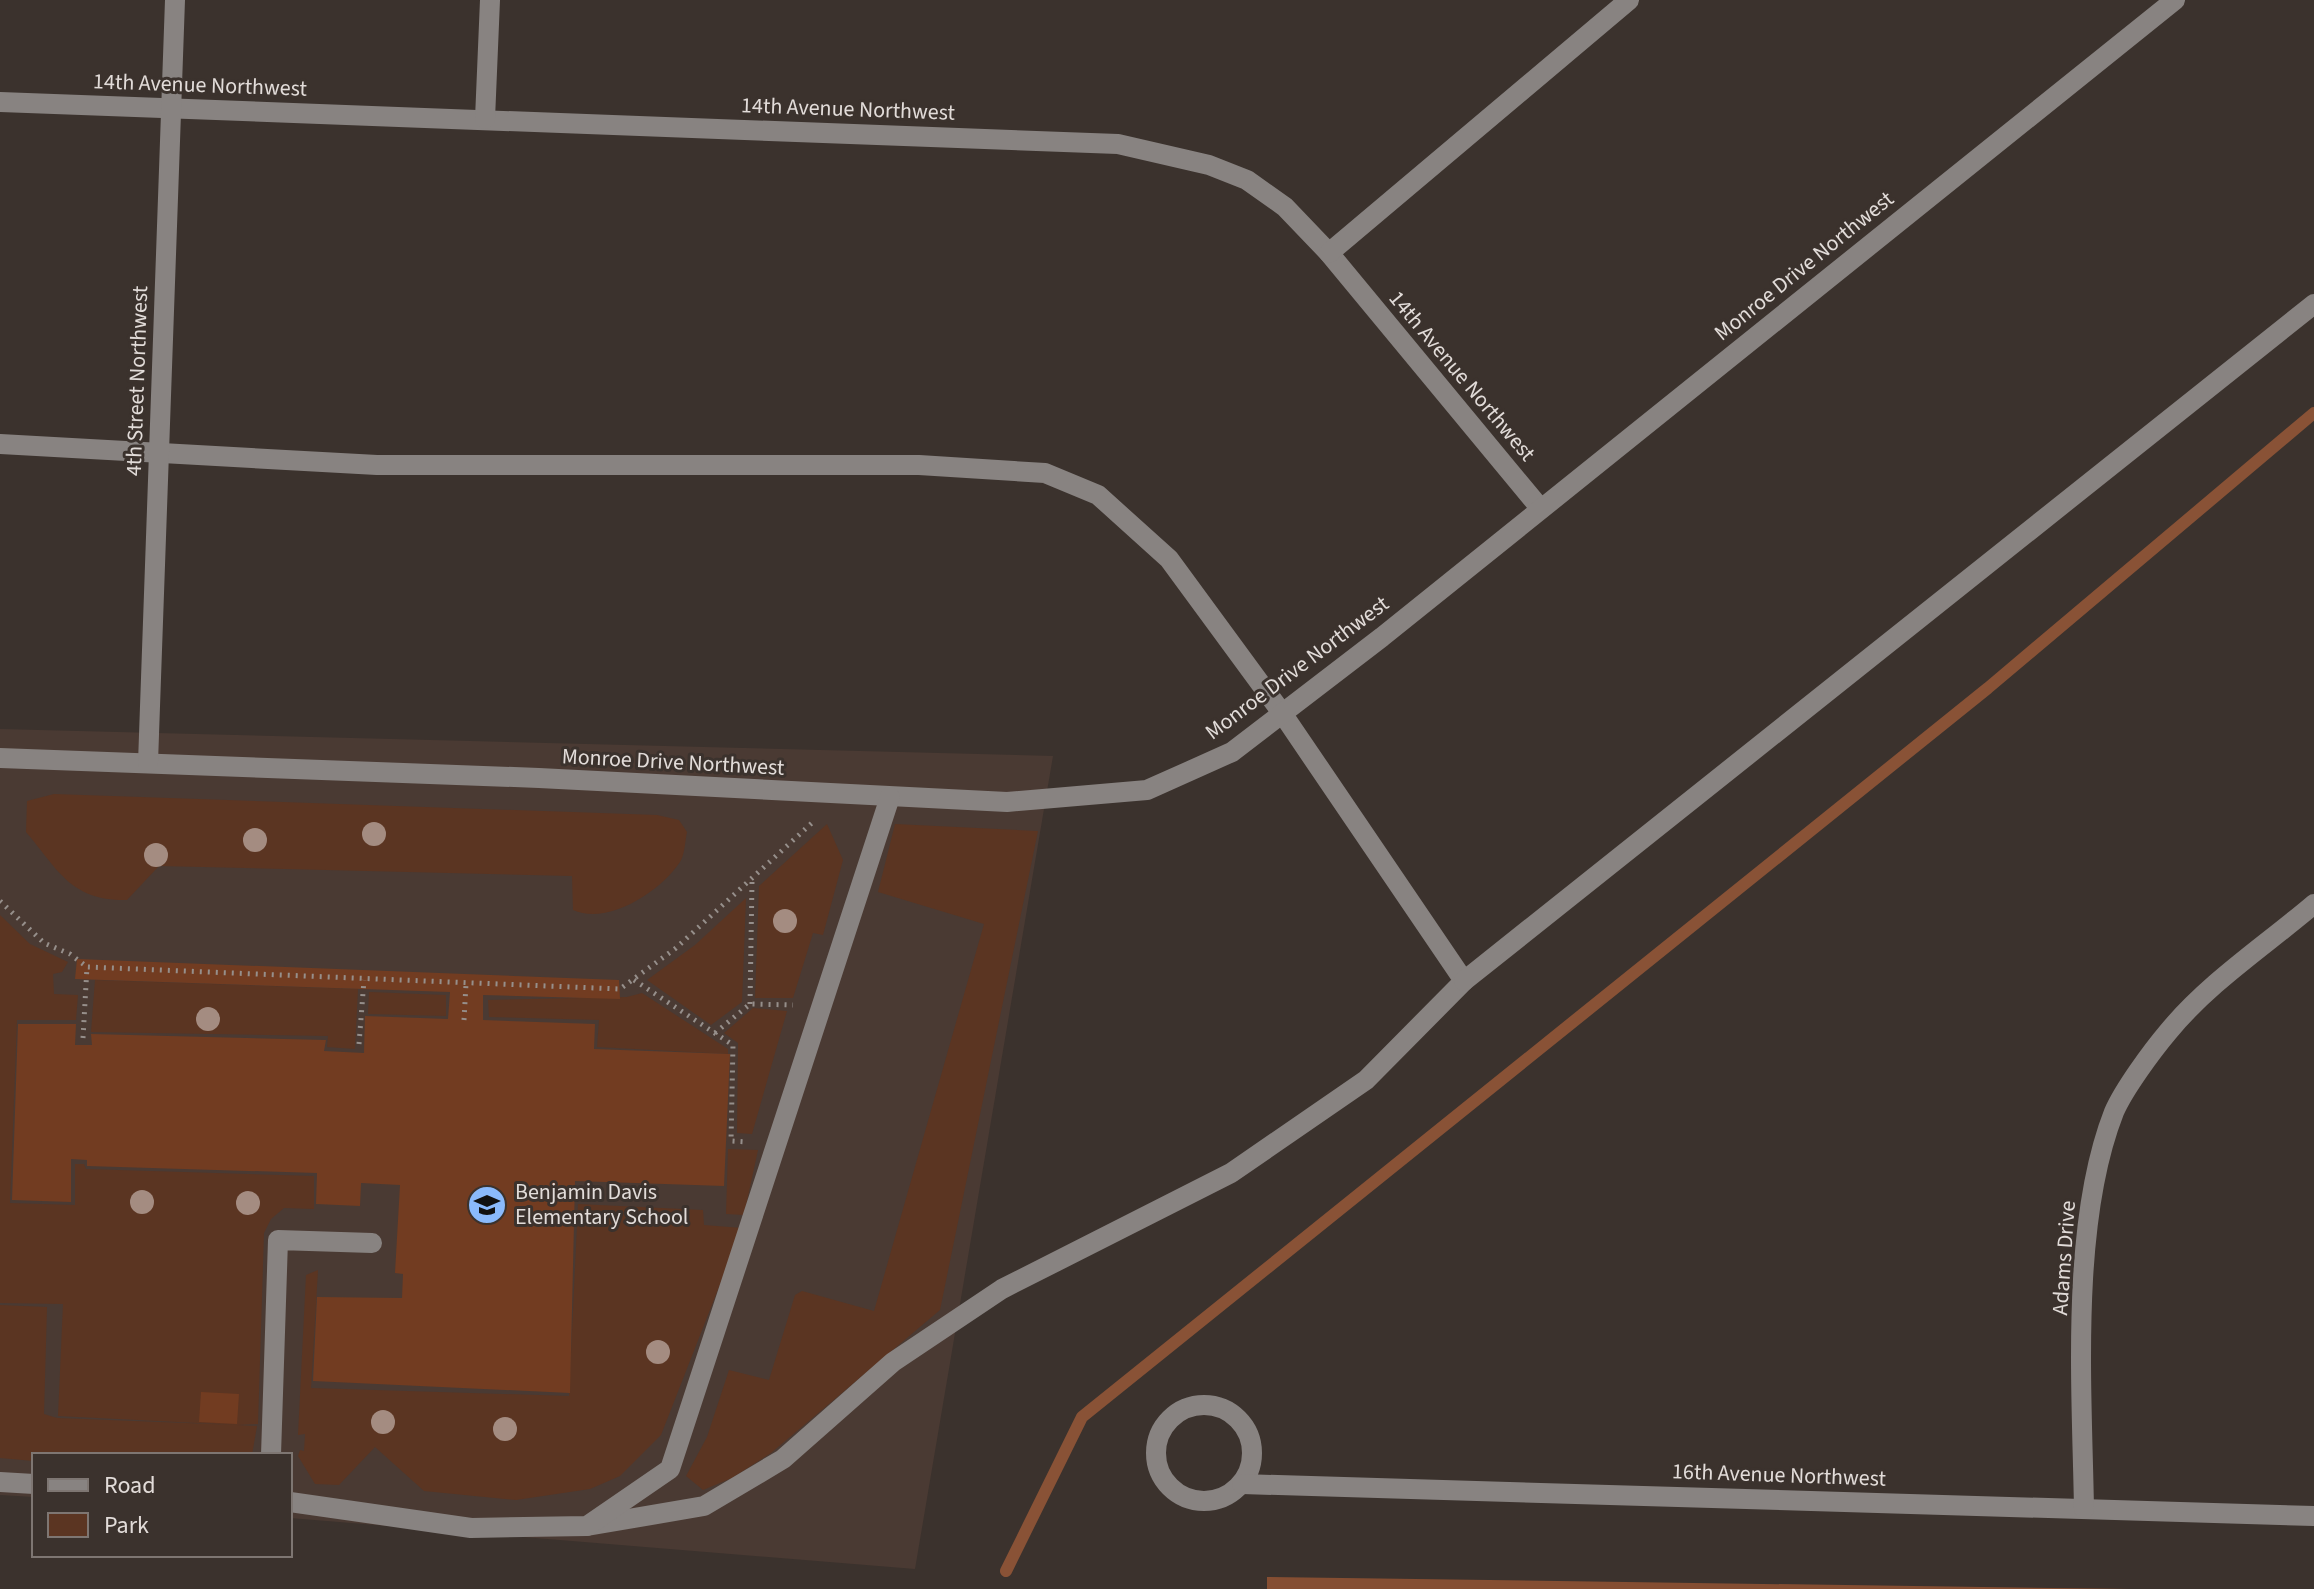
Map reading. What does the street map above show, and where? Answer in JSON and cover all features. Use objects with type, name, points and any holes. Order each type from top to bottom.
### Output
[{"type":"street","name":"4th Street Northwest","points":[[148,763],[175,0]]},
{"type":"street","points":[[485,119],[490,0]]},
{"type":"street","points":[[1329,253],[1629,0]]},
{"type":"street","name":"Monroe Drive Northwest","points":[[0,758],[1007,802],[1147,790],[1232,752],[2175,0]]},
{"type":"street","name":"14th Avenue Northwest","points":[[0,102],[1118,144],[1163,152],[1247,180],[1285,207],[1329,253],[1540,508]]},
{"type":"street","points":[[292,1502],[471,1528],[587,1526],[704,1506],[783,1459],[893,1362],[1002,1289],[1231,1173],[1366,1080],[1464,981],[2314,304]]},
{"type":"street","points":[[0,444],[377,465],[919,465],[1045,473],[1098,495],[1169,559],[1282,713],[1464,981]]},
{"type":"street","points":[[587,1526],[670,1469],[890,797]]},
{"type":"street","name":"Adams Drive","points":[[2084,1509],[2081,1345],[2090,1203],[2115,1111],[2168,1032],[2203,998],[2314,904]]},
{"type":"street","points":[[271,1453],[278,1240],[372,1243]]},
{"type":"street","name":"16th Avenue Northwest","points":[[1242,1484],[1250,1470],[1250,1438],[1231,1412],[1216,1405],[1200,1404],[1170,1417],[1156,1446],[1156,1462],[1171,1489],[1184,1498],[1215,1500],[1242,1484],[2314,1516]]},
{"type":"street","points":[[0,1482],[32,1484]]},
{"type":"path","points":[[0,901],[44,943],[70,954],[87,967],[620,989],[676,948],[820,815]]},
{"type":"path","points":[[750,1004],[752,880]]},
{"type":"path","points":[[83,1038],[87,967]]},
{"type":"path","points":[[359,1044],[364,980]]},
{"type":"path","points":[[634,980],[733,1045],[731,1141],[758,1142]]},
{"type":"path","points":[[464,1020],[466,984]]},
{"type":"path","points":[[715,1033],[750,1004],[798,1005],[793,1020]]},
{"type":"shaded area","points":[[0,729],[1053,756],[915,1569],[292,1518],[292,1453],[32,1453],[32,1497],[0,1495]]},
{"type":"shaded area","points":[[1267,1577],[2131,1589],[1267,1589]]},
{"type":"green space","points":[[54,794],[657,815],[679,820],[687,832],[680,862],[660,884],[632,903],[602,913],[587,914],[573,910],[572,876],[159,866],[127,900],[108,899],[92,895],[68,881],[26,832],[27,801]]},
{"type":"green space","points":[[827,824],[843,860],[823,935],[813,933],[793,998],[755,998],[759,886]]},
{"type":"green space","points":[[895,824],[1038,831],[940,1310],[771,1453],[732,1478],[703,1490],[686,1476],[707,1437],[729,1370],[769,1380],[795,1295],[802,1291],[874,1311],[984,924],[878,892]]},
{"type":"green space","points":[[746,898],[742,1002],[711,1025],[647,980],[695,945]]},
{"type":"green space","points":[[0,915],[30,944],[68,962],[62,972],[53,974],[54,994],[78,995],[76,1020],[17,1020],[10,1203],[75,1205],[75,1164],[84,1164],[86,1169],[314,1176],[314,1209],[284,1208],[271,1219],[264,1233],[258,1424],[58,1416],[63,1304],[0,1303]]},
{"type":"green space","points":[[95,980],[358,989],[355,1049],[327,1047],[328,1036],[91,1032]]},
{"type":"green space","points":[[369,992],[446,995],[446,1016],[368,1014]]},
{"type":"green space","points":[[642,993],[728,1049],[728,1054],[597,1047],[599,1020],[489,1017],[488,1000],[627,997]]},
{"type":"green space","points":[[753,1008],[787,1011],[752,1134],[737,1133],[738,1043],[724,1033]]},
{"type":"green space","points":[[728,1149],[758,1150],[744,1215],[726,1214]]},
{"type":"green space","points":[[578,1204],[703,1210],[704,1225],[742,1228],[661,1435],[620,1476],[590,1489],[516,1500],[424,1491],[375,1447],[339,1485],[315,1484],[298,1456],[300,1450],[304,1451],[305,1434],[298,1435],[306,1275],[318,1270],[311,1388],[569,1396]]},
{"type":"green space","points":[[0,1305],[47,1307],[44,1414],[57,1418],[257,1426],[252,1453],[32,1453],[32,1461],[0,1458]]},
{"type":"building","name":"Benjamin Davis Elementary School","points":[[77,959],[619,980],[620,999],[483,995],[483,1020],[595,1024],[594,1049],[730,1054],[724,1186],[575,1181],[570,1393],[313,1381],[317,1297],[402,1298],[403,1274],[395,1273],[400,1185],[361,1183],[360,1206],[316,1204],[317,1173],[87,1166],[87,1160],[71,1159],[71,1202],[12,1200],[18,1024],[76,1024],[75,1045],[92,1045],[91,1034],[326,1040],[324,1051],[364,1053],[365,1016],[448,1019],[450,992],[75,979]]},
{"type":"building","points":[[201,1392],[239,1394],[237,1424],[199,1422]]},
{"type":"waterway","points":[[1006,1571],[1082,1417],[1988,688],[2314,413]]},
{"type":"place","name":"Benjamin Davis Elementary School","points":[[487,1205]]}]
